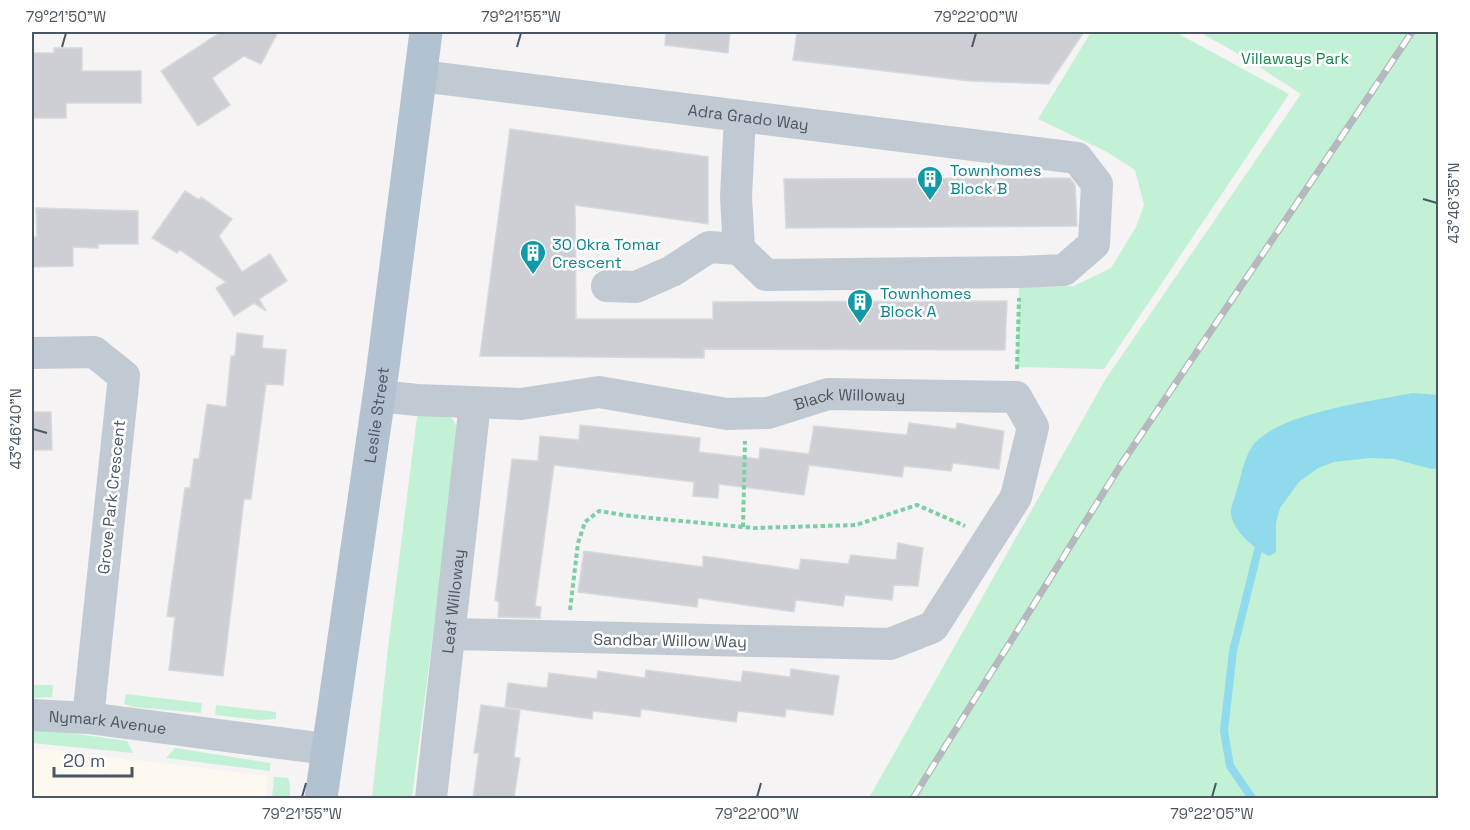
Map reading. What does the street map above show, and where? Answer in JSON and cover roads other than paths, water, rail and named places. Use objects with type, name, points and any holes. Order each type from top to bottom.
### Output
[{"type":"main road","name":"Leslie Street","points":[[321,798],[379,396],[426,32]]},
{"type":"street","name":"Adra Grado Way","points":[[420,76],[1077,158],[1097,184],[1094,243],[1064,270],[766,275],[739,249]]},
{"type":"street","points":[[607,286],[636,287],[672,272],[709,247],[739,249],[736,197],[740,116]]},
{"type":"street","name":"Grove Park Crescent","points":[[32,353],[94,352],[124,376],[88,718]]},
{"type":"street","name":"Black Willoway","points":[[379,396],[521,405],[599,392],[727,414],[768,413],[828,394],[1016,397],[1033,426],[1016,497],[933,627],[890,644]]},
{"type":"street","name":"Leaf Willoway","points":[[430,798],[475,403]]},
{"type":"street","name":"Sandbar Willow Way","points":[[450,634],[890,644]]},
{"type":"street","name":"Nymark Avenue","points":[[32,715],[88,718],[327,749]]},
{"type":"water","points":[[1413,393],[1438,395],[1438,468],[1432,469],[1394,459],[1370,458],[1334,462],[1318,468],[1299,482],[1280,508],[1276,523],[1276,552],[1269,556],[1257,549],[1240,533],[1232,520],[1231,511],[1248,453],[1263,436],[1280,426],[1326,410]]},
{"type":"waterway","points":[[1252,798],[1230,766],[1224,731],[1233,651],[1258,550]]},
{"type":"railway","points":[[913,798],[1122,463],[1412,32]]},
{"type":"place","name":"Townhomes Block B","points":[[930,202]]},
{"type":"place","name":"30 Okra Tomar Crescent","points":[[533,276]]},
{"type":"place","name":"Townhomes Block A","points":[[860,325]]},
{"type":"park label","name":"Villaways Park","points":[[1295,58]]}]
